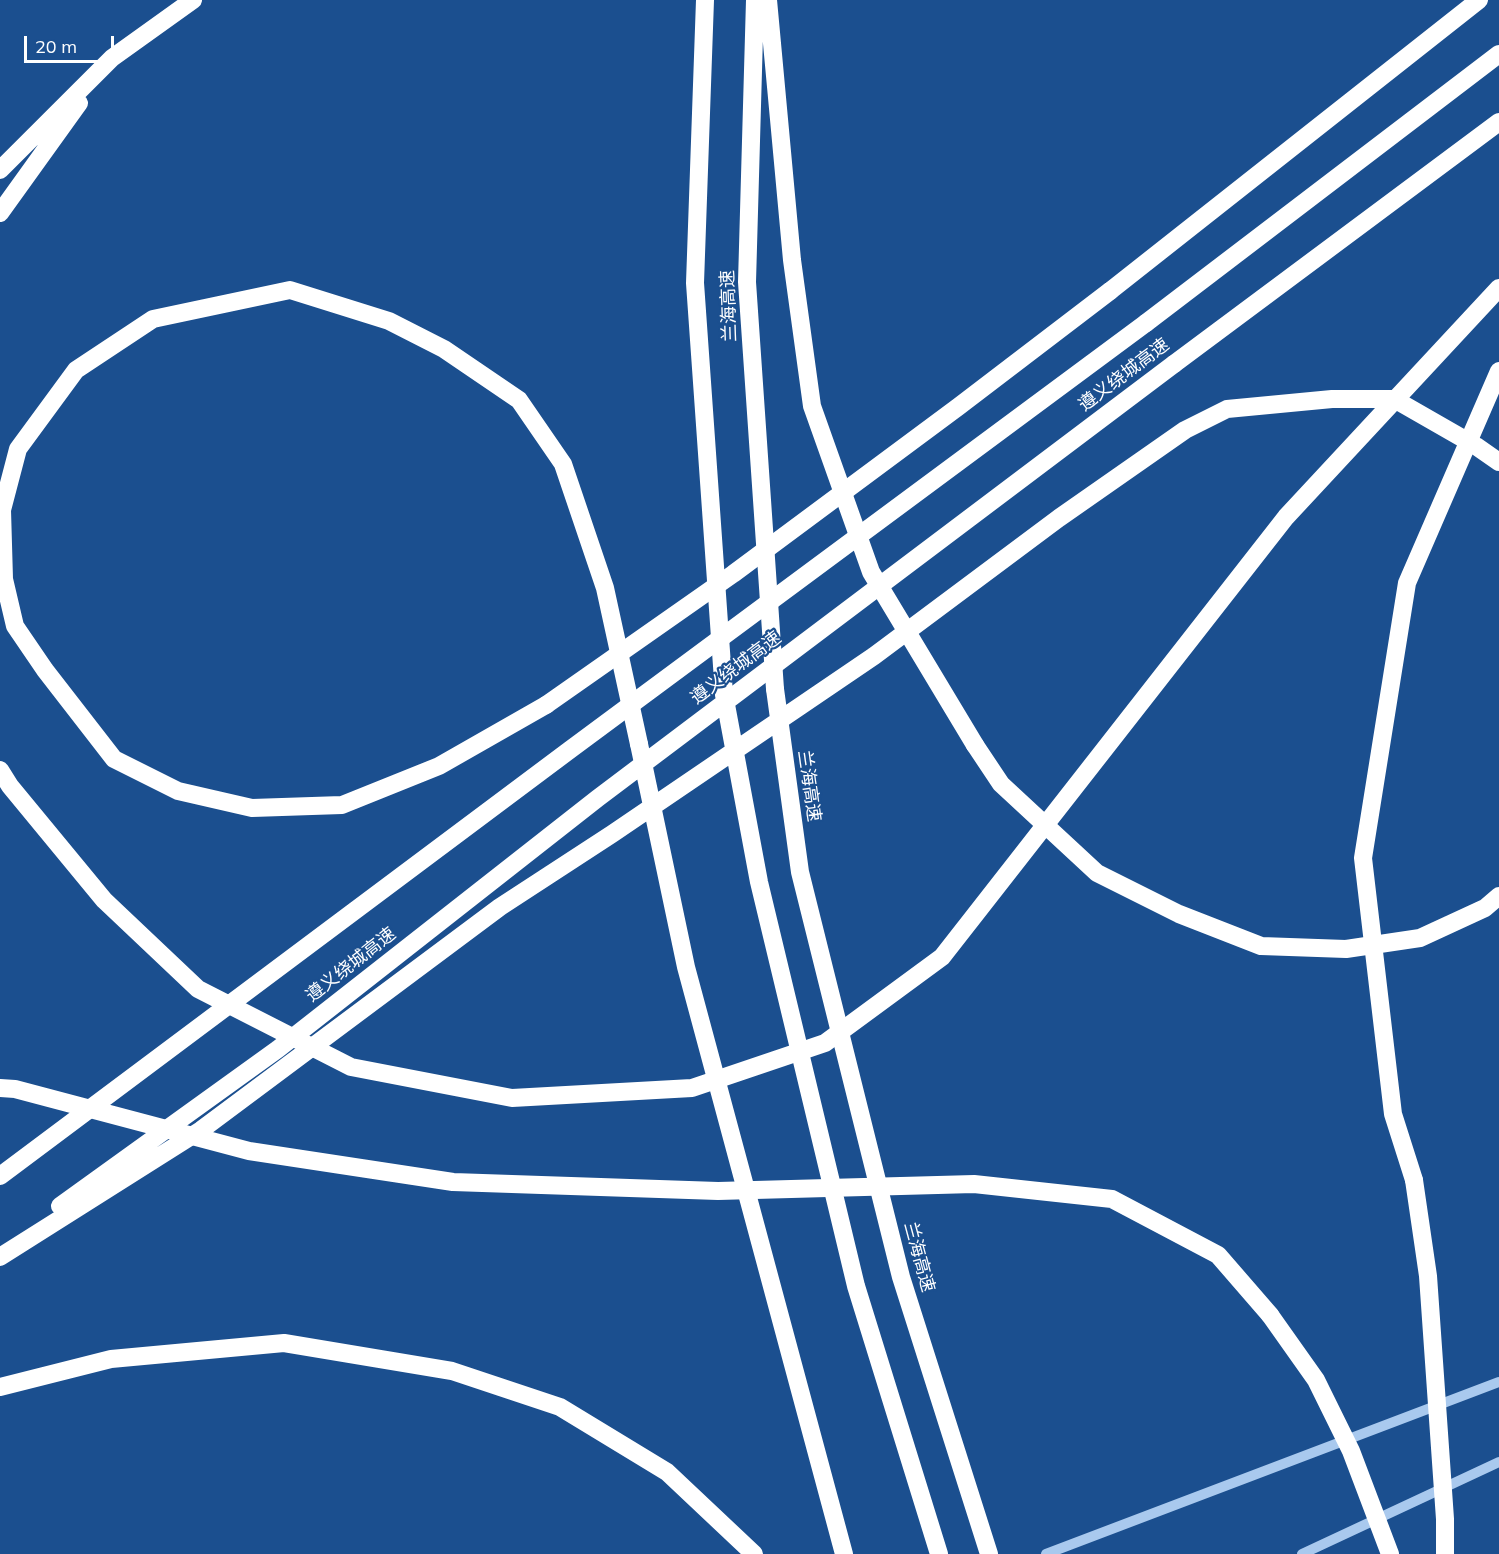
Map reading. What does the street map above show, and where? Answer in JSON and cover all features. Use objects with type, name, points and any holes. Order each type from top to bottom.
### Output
[{"type":"highway","points":[[0,170],[111,58],[193,0]]},
{"type":"highway","name":"兰海高速","points":[[705,0],[696,283],[724,694],[759,882],[856,1286],[939,1554]]},
{"type":"highway","name":"兰海高速","points":[[755,0],[747,282],[775,689],[800,872],[901,1277],[989,1554]]},
{"type":"highway","points":[[768,0],[792,260],[812,406],[871,572],[1001,784],[1097,873],[1179,914],[1261,946],[1346,949],[1420,938],[1485,908],[1499,896]]},
{"type":"highway","points":[[844,1554],[686,967],[604,588],[563,464],[519,400],[444,349],[389,321],[290,290],[153,319],[76,370],[18,450],[2,510],[4,579],[15,626],[45,670],[114,759],[178,791],[252,808],[342,805],[439,766],[546,705],[733,574],[1110,291],[1479,0]]},
{"type":"highway","name":"遵义绕城高速","points":[[0,1176],[1146,323],[1499,54]]},
{"type":"highway","points":[[0,213],[111,58]]},
{"type":"highway","name":"遵义绕城高速","points":[[0,1250],[278,1049],[598,798],[1499,122]]},
{"type":"highway","points":[[0,770],[10,786],[104,900],[198,989],[351,1067],[512,1098],[692,1088],[825,1042],[942,957],[1286,517],[1499,288]]},
{"type":"highway","points":[[1445,1554],[1445,1519],[1428,1276],[1414,1180],[1393,1114],[1363,858],[1407,583],[1499,371]]},
{"type":"highway","points":[[0,1257],[201,1130],[500,906],[612,834],[874,656],[1059,518],[1185,430],[1227,409],[1332,399],[1394,399],[1476,446],[1499,462]]},
{"type":"highway","points":[[0,1088],[15,1089],[249,1151],[453,1182],[718,1191],[974,1184],[1112,1198],[1218,1255],[1270,1315],[1316,1380],[1351,1451],[1390,1554]]},
{"type":"highway","points":[[0,1387],[111,1359],[284,1343],[452,1371],[560,1407],[667,1472],[754,1554]]},
{"type":"street","points":[[1046,1554],[1499,1382]]},
{"type":"street","points":[[1302,1554],[1499,1462]]}]
